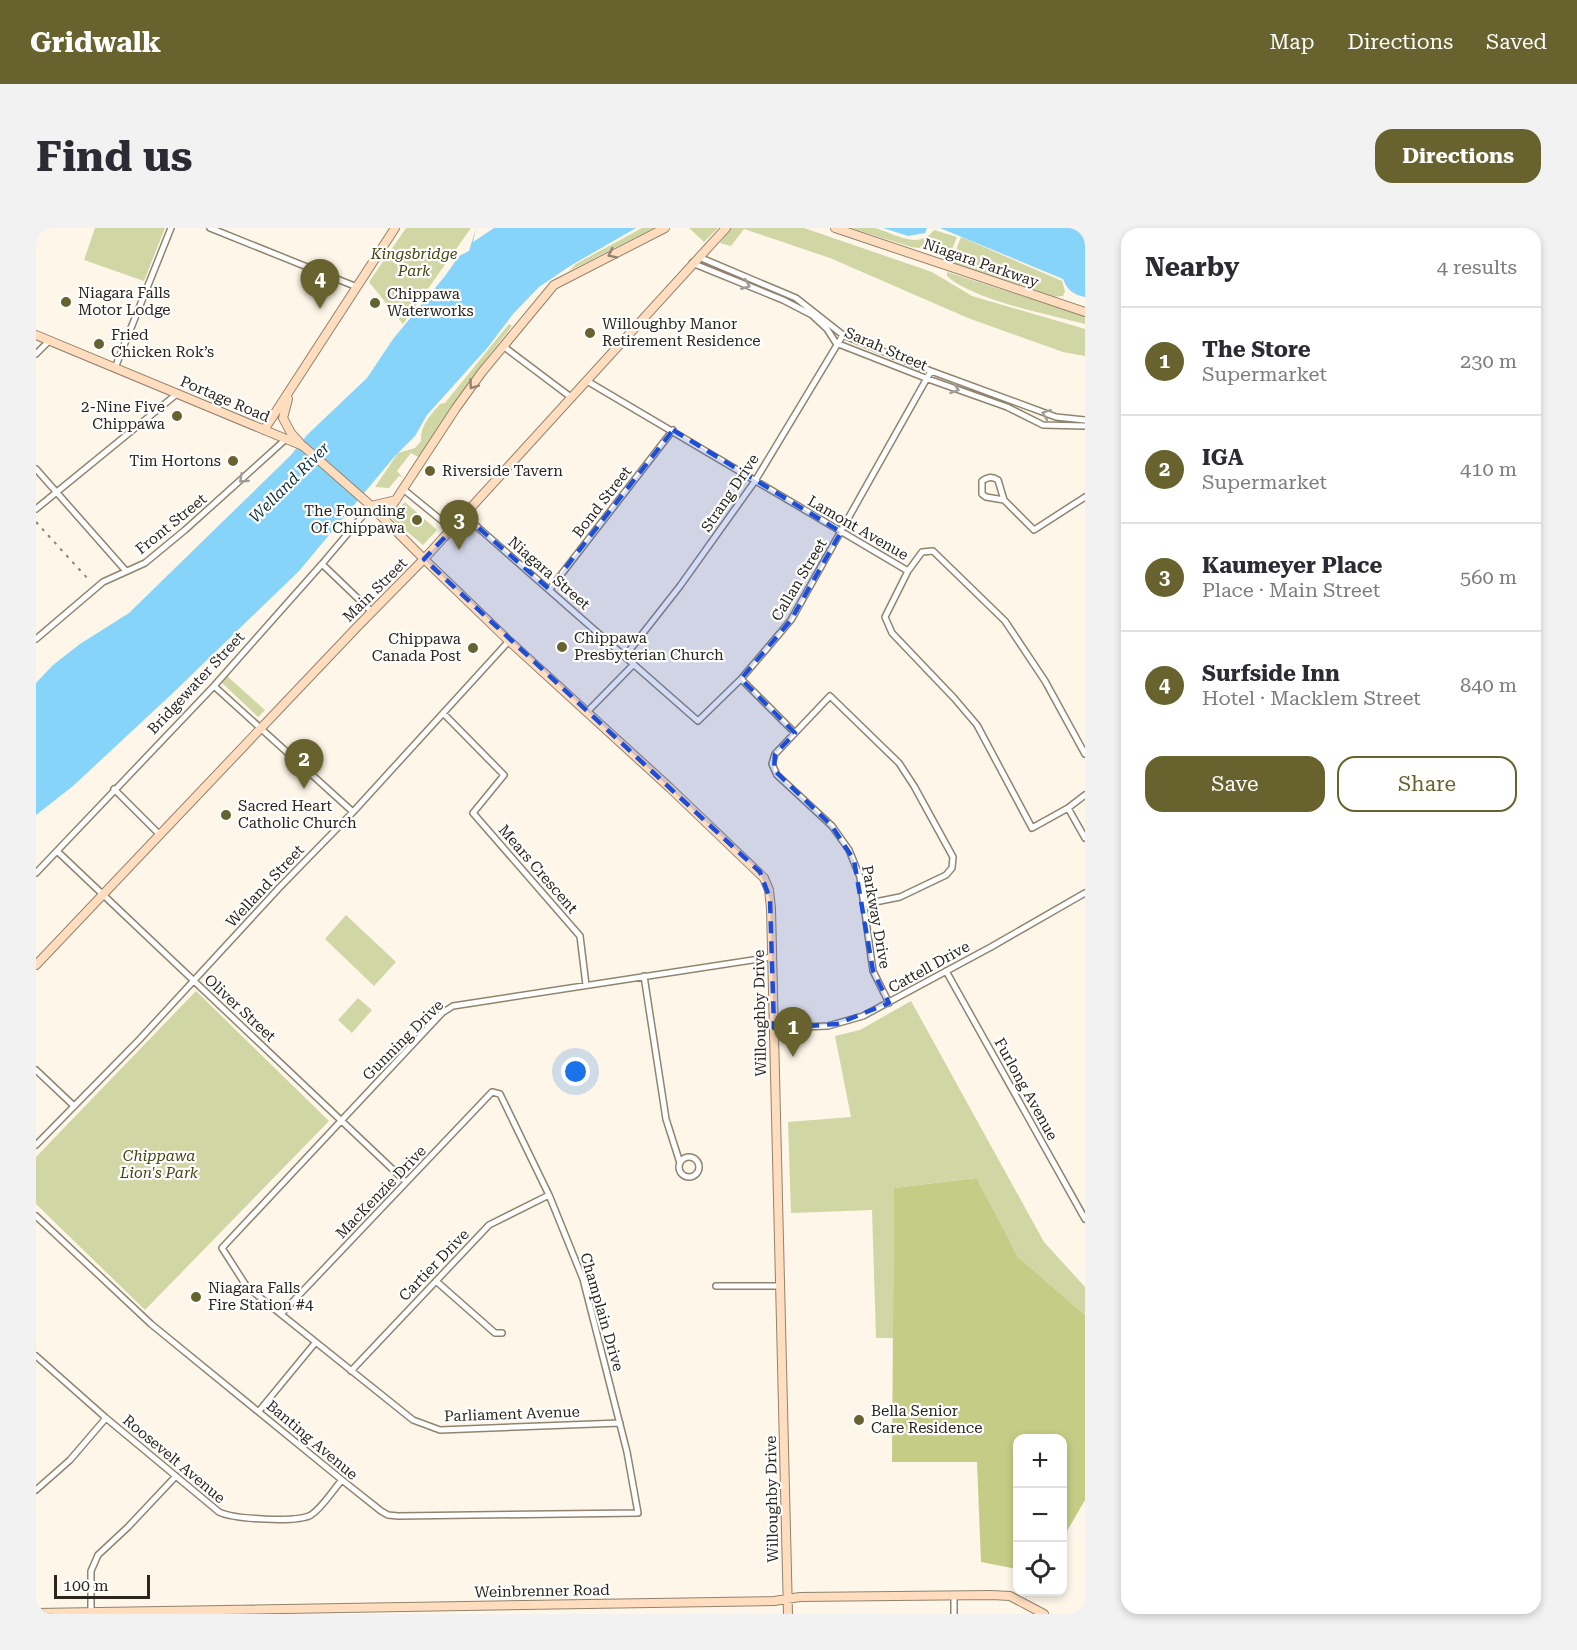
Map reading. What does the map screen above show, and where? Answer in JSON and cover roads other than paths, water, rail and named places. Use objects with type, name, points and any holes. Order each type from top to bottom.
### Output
[{"type":"street","points":[[115,368],[171,228]]},
{"type":"street","points":[[210,228],[357,287]]},
{"type":"street","points":[[264,430],[395,228]]},
{"type":"street","points":[[384,518],[456,408],[503,346],[554,285],[665,228]]},
{"type":"street","name":"Main Street","points":[[36,965],[424,560],[726,228]]},
{"type":"street","name":"Niagara Parkway","points":[[835,228],[1085,312]]},
{"type":"street","name":"Sarah Street","points":[[696,260],[796,298],[843,335],[1056,417],[1085,420]]},
{"type":"street","name":"Sarah Street","points":[[696,260],[812,315],[827,329],[836,343],[928,380],[1007,407],[1043,425],[1085,426]]},
{"type":"street","name":"Portage Road","points":[[36,335],[264,430],[289,436],[370,505],[424,560]]},
{"type":"street","name":"Strang Drive","points":[[625,656],[680,586],[755,481],[836,343],[843,335]]},
{"type":"street","points":[[36,354],[49,341]]},
{"type":"street","points":[[503,346],[572,398]]},
{"type":"street","name":"Callan Street","points":[[698,721],[741,679],[791,620],[932,371]]},
{"type":"street","points":[[289,436],[283,418],[298,377]]},
{"type":"street","name":"Lamont Avenue","points":[[587,381],[908,571],[885,617],[892,633],[977,724],[1032,828],[1068,808]]},
{"type":"street","points":[[36,509],[178,393]]},
{"type":"street","name":"Bond Street","points":[[549,589],[673,430]]},
{"type":"street","name":"Front Street","points":[[36,639],[103,582],[145,562],[185,530],[289,436]]},
{"type":"street","points":[[36,469],[126,571]]},
{"type":"street","points":[[1004,500],[986,497],[982,494],[982,481],[993,477],[998,480],[1004,500],[1034,530],[1085,497]]},
{"type":"street","points":[[403,489],[452,529]]},
{"type":"street","points":[[370,505],[396,500]]},
{"type":"street","name":"Bridgewater Street","points":[[36,873],[214,686],[322,564],[370,505]]},
{"type":"street","name":"Niagara Street","points":[[465,516],[698,721]]},
{"type":"street","points":[[908,571],[922,552],[933,551],[1005,621],[1045,681],[1085,754]]},
{"type":"street","name":"Willoughby Drive","points":[[424,560],[760,872],[769,890],[788,1614]]},
{"type":"street","points":[[322,564],[372,612]]},
{"type":"street","name":"Welland Street","points":[[36,1145],[353,812],[509,641]]},
{"type":"street","points":[[587,712],[634,664]]},
{"type":"street","points":[[741,679],[795,733],[830,696],[903,769],[953,857],[952,868],[946,875],[900,897],[865,904]]},
{"type":"street","points":[[214,686],[353,812]]},
{"type":"street","name":"Mears Crescent","points":[[443,713],[504,775],[474,813],[580,936],[586,986]]},
{"type":"street","name":"Parkway Drive","points":[[795,733],[775,754],[772,759],[772,768],[844,840],[857,867],[865,904],[871,965],[889,1003]]},
{"type":"street","points":[[114,789],[160,835]]},
{"type":"street","points":[[1085,795],[1068,808],[1085,838]]},
{"type":"street","name":"Oliver Street","points":[[57,851],[406,1182]]},
{"type":"street","name":"Cattell Drive","points":[[774,1028],[837,1024],[863,1016],[1085,893]]},
{"type":"street","name":"Gunning Drive","points":[[222,1248],[448,1008],[458,1004],[772,957]]},
{"type":"street","name":"Furlong Avenue","points":[[946,971],[1085,1219]]},
{"type":"street","points":[[644,976],[664,1113],[680,1163]]},
{"type":"street","points":[[36,1070],[73,1105]]},
{"type":"street","name":"MacKenzie Drive","points":[[281,1314],[492,1092],[500,1094]]},
{"type":"street","name":"Champlain Drive","points":[[500,1094],[549,1195],[585,1286],[620,1423],[638,1513]]},
{"type":"street","name":"Cartier Drive","points":[[351,1371],[489,1225],[549,1195]]},
{"type":"street","name":"Banting Avenue","points":[[36,1216],[150,1322],[381,1511],[392,1516],[638,1513]]},
{"type":"street","name":"Parliament Avenue","points":[[222,1248],[244,1283],[315,1343],[413,1420],[441,1430],[620,1423]]},
{"type":"street","points":[[436,1281],[495,1333],[502,1333]]},
{"type":"street","points":[[716,1286],[780,1286]]},
{"type":"street","points":[[260,1411],[315,1343]]},
{"type":"street","name":"Roosevelt Avenue","points":[[36,1356],[219,1512],[229,1516],[262,1519],[306,1517],[317,1509],[342,1480]]},
{"type":"street","points":[[36,1490],[63,1466],[106,1418]]},
{"type":"street","points":[[91,1613],[91,1571],[98,1555],[176,1476]]},
{"type":"street","points":[[954,1596],[954,1614]]},
{"type":"street","name":"Weinbrenner Road","points":[[36,1613],[762,1601],[800,1597],[1010,1596],[1044,1614]]},
{"type":"water","name":"Welland River","points":[[476,228],[473,242],[494,228],[636,228],[570,266],[539,287],[427,415],[415,436],[395,456],[299,571],[73,786],[36,815],[36,683],[53,665],[80,644],[129,613],[367,378],[393,339],[459,256],[469,251]]},
{"type":"water","points":[[883,228],[927,228],[925,233],[908,236]]},
{"type":"water","points":[[940,228],[1085,228],[1085,297],[1071,291],[1063,279]]},
{"type":"railway","points":[[36,522],[88,579]]},
{"type":"place","name":"Niagara Falls Motor Lodge","points":[[66,302]]},
{"type":"place","name":"Chippawa Waterworks","points":[[375,303]]},
{"type":"place","name":"Surfside Inn","points":[[320,309]]},
{"type":"place","name":"Willoughby Manor Retirement Residence","points":[[590,333]]},
{"type":"place","name":"Fried Chicken Rok’s","points":[[99,344]]},
{"type":"place","name":"2-Nine Five Chippawa","points":[[177,416]]},
{"type":"place","name":"Tim Hortons","points":[[233,461]]},
{"type":"place","name":"Riverside Tavern","points":[[430,471]]},
{"type":"place","name":"The Founding Of Chippawa","points":[[417,520]]},
{"type":"place","name":"Kaumeyer Place","points":[[459,550]]},
{"type":"place","name":"Chippawa Presbyterian Church","points":[[562,647]]},
{"type":"place","name":"Chippawa Canada Post","points":[[473,648]]},
{"type":"place","name":"IGA","points":[[304,789]]},
{"type":"place","name":"Sacred Heart Catholic Church","points":[[226,815]]},
{"type":"place","name":"The Store","points":[[793,1057]]},
{"type":"place","name":"Niagara Falls Fire Station #4","points":[[196,1297]]},
{"type":"place","name":"Bella Senior Care Residence","points":[[859,1420]]},
{"type":"park label","name":"Kingsbridge Park","points":[[414,262]]},
{"type":"park label","name":"Chippawa Lion's Park","points":[[159,1164]]}]
